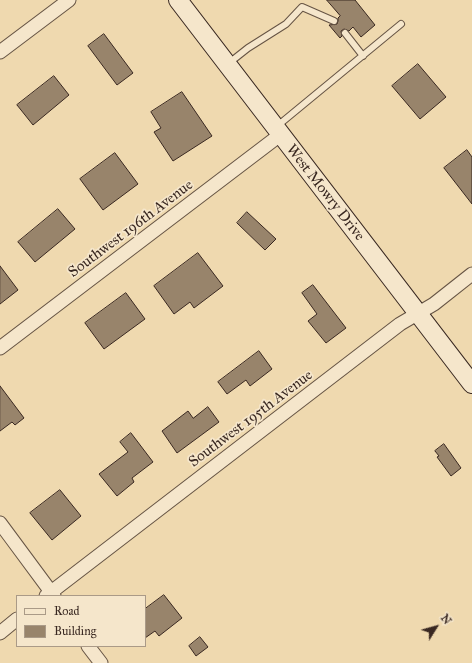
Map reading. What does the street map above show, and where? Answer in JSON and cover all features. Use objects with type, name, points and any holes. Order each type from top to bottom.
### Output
[{"type":"street","points":[[0,52],[69,0]]},
{"type":"street","name":"West Mowry Drive","points":[[178,0],[472,384]]},
{"type":"street","name":"Southwest 196th Avenue","points":[[0,348],[278,131]]},
{"type":"street","name":"Southwest 195th Avenue","points":[[51,594],[400,324],[434,304],[472,274]]},
{"type":"street","points":[[0,523],[51,594]]},
{"type":"street","points":[[0,633],[16,620]]},
{"type":"street","points":[[89,647],[101,663]]},
{"type":"lane","points":[[228,64],[248,48],[286,24],[302,7],[334,21]]},
{"type":"lane","points":[[278,131],[401,24]]},
{"type":"lane","points":[[345,34],[363,56]]},
{"type":"building","points":[[327,0],[355,0],[375,25],[361,37],[353,27],[349,31],[344,29],[341,31],[342,36],[340,38],[329,25],[337,24],[340,16]]},
{"type":"building","points":[[104,34],[133,73],[117,85],[88,46]]},
{"type":"building","points":[[418,64],[446,97],[420,119],[392,86]]},
{"type":"building","points":[[54,76],[69,95],[33,125],[17,105]]},
{"type":"building","points":[[182,92],[212,136],[173,161],[154,132],[161,128],[151,112]]},
{"type":"building","points":[[467,150],[472,157],[472,204],[444,168]]},
{"type":"building","points":[[115,153],[138,184],[103,210],[80,179]]},
{"type":"building","points":[[58,209],[75,229],[35,262],[18,242]]},
{"type":"building","points":[[247,212],[276,239],[265,250],[237,223]]},
{"type":"building","points":[[198,253],[223,286],[194,308],[190,302],[174,314],[154,286]]},
{"type":"building","points":[[0,266],[18,290],[0,304]]},
{"type":"building","points":[[313,285],[346,328],[326,343],[308,321],[317,314],[302,293]]},
{"type":"building","points":[[126,293],[145,319],[104,349],[85,323]]},
{"type":"building","points":[[259,351],[272,369],[250,386],[246,380],[227,394],[218,382]]},
{"type":"building","points":[[0,386],[24,418],[15,425],[12,422],[0,431]]},
{"type":"building","points":[[208,407],[219,422],[177,453],[162,431],[188,411],[193,418]]},
{"type":"building","points":[[131,433],[153,462],[132,478],[134,482],[117,496],[99,474],[128,452],[120,442]]},
{"type":"building","points":[[444,444],[461,468],[451,476],[437,457],[439,456],[435,451]]},
{"type":"building","points":[[60,490],[81,516],[52,540],[30,513]]},
{"type":"building","points":[[164,595],[182,618],[159,636],[155,631],[146,637],[146,608]]},
{"type":"building","points":[[200,637],[208,647],[196,656],[189,646]]}]
